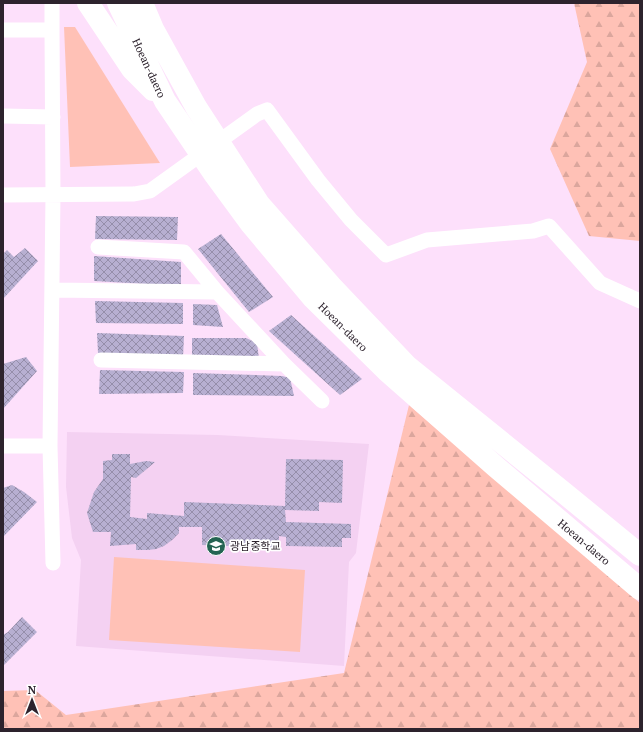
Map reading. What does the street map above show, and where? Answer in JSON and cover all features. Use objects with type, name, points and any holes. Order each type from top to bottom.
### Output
[{"type":"highway","points":[[88,3],[132,69],[165,101]]},
{"type":"highway","name":"Hoean-daero","points":[[118,3],[165,101],[215,175],[251,224],[314,298],[393,376],[496,467],[640,589]]},
{"type":"highway","name":"Hoean-daero","points":[[142,3],[154,29],[196,107],[259,204],[331,286],[407,366],[640,555]]},
{"type":"highway","points":[[157,3],[170,32],[196,107]]},
{"type":"street","points":[[52,3],[53,195],[50,446],[53,563]]},
{"type":"street","points":[[3,30],[52,30]]},
{"type":"street","points":[[3,195],[134,194],[150,191],[257,114],[267,110],[318,180],[351,220],[386,255],[428,240],[532,231],[549,226],[600,283],[640,301]]},
{"type":"street","points":[[3,116],[53,116]]},
{"type":"street","points":[[98,247],[184,252],[217,292],[284,364],[322,401]]},
{"type":"street","points":[[52,290],[217,292]]},
{"type":"street","points":[[101,360],[284,364]]},
{"type":"street","points":[[3,446],[50,446]]},
{"type":"shaded area","name":"광남중학교","points":[[67,432],[218,435],[369,444],[356,553],[349,562],[344,666],[76,646],[81,560],[72,538],[66,487]]},
{"type":"green space","points":[[574,3],[640,3],[640,241],[589,236],[550,149],[587,62]]},
{"type":"green space","points":[[64,27],[75,27],[160,163],[70,167]]},
{"type":"green space","points":[[409,405],[640,603],[640,729],[3,729],[3,691],[35,690],[66,715],[344,673]]},
{"type":"green space","points":[[114,557],[305,570],[300,652],[109,640]]},
{"type":"building","points":[[96,216],[178,217],[177,240],[95,239]]},
{"type":"building","points":[[221,234],[273,297],[249,312],[198,249]]},
{"type":"building","points":[[25,248],[38,261],[3,299],[3,254],[7,250],[14,257]]},
{"type":"building","points":[[94,256],[181,262],[181,286],[94,281]]},
{"type":"building","points":[[95,301],[183,303],[183,324],[96,323]]},
{"type":"building","points":[[193,304],[217,305],[223,327],[193,325]]},
{"type":"building","points":[[291,315],[362,379],[340,395],[269,331]]},
{"type":"building","points":[[97,333],[184,336],[183,357],[98,353]]},
{"type":"building","points":[[192,338],[246,338],[257,343],[259,359],[192,359]]},
{"type":"building","points":[[26,357],[37,371],[3,409],[3,364]]},
{"type":"building","points":[[100,370],[184,372],[183,393],[99,394]]},
{"type":"building","points":[[193,373],[282,376],[290,378],[294,396],[193,395]]},
{"type":"building","points":[[112,454],[130,454],[130,464],[146,461],[155,462],[136,478],[131,477],[130,517],[147,519],[147,513],[184,516],[184,502],[285,506],[286,459],[343,460],[342,503],[319,502],[319,511],[285,510],[286,522],[351,524],[351,538],[342,538],[342,547],[286,546],[286,537],[279,536],[279,548],[202,545],[202,527],[179,527],[179,533],[172,540],[164,546],[156,549],[136,550],[136,544],[110,546],[111,532],[93,532],[87,513],[94,492],[103,479],[103,461],[112,460]]},
{"type":"building","points":[[12,485],[37,502],[3,537],[3,488]]},
{"type":"building","points":[[22,617],[37,632],[3,666],[3,635],[8,632]]},
{"type":"place","name":"광남중학교","points":[[216,546]]}]
